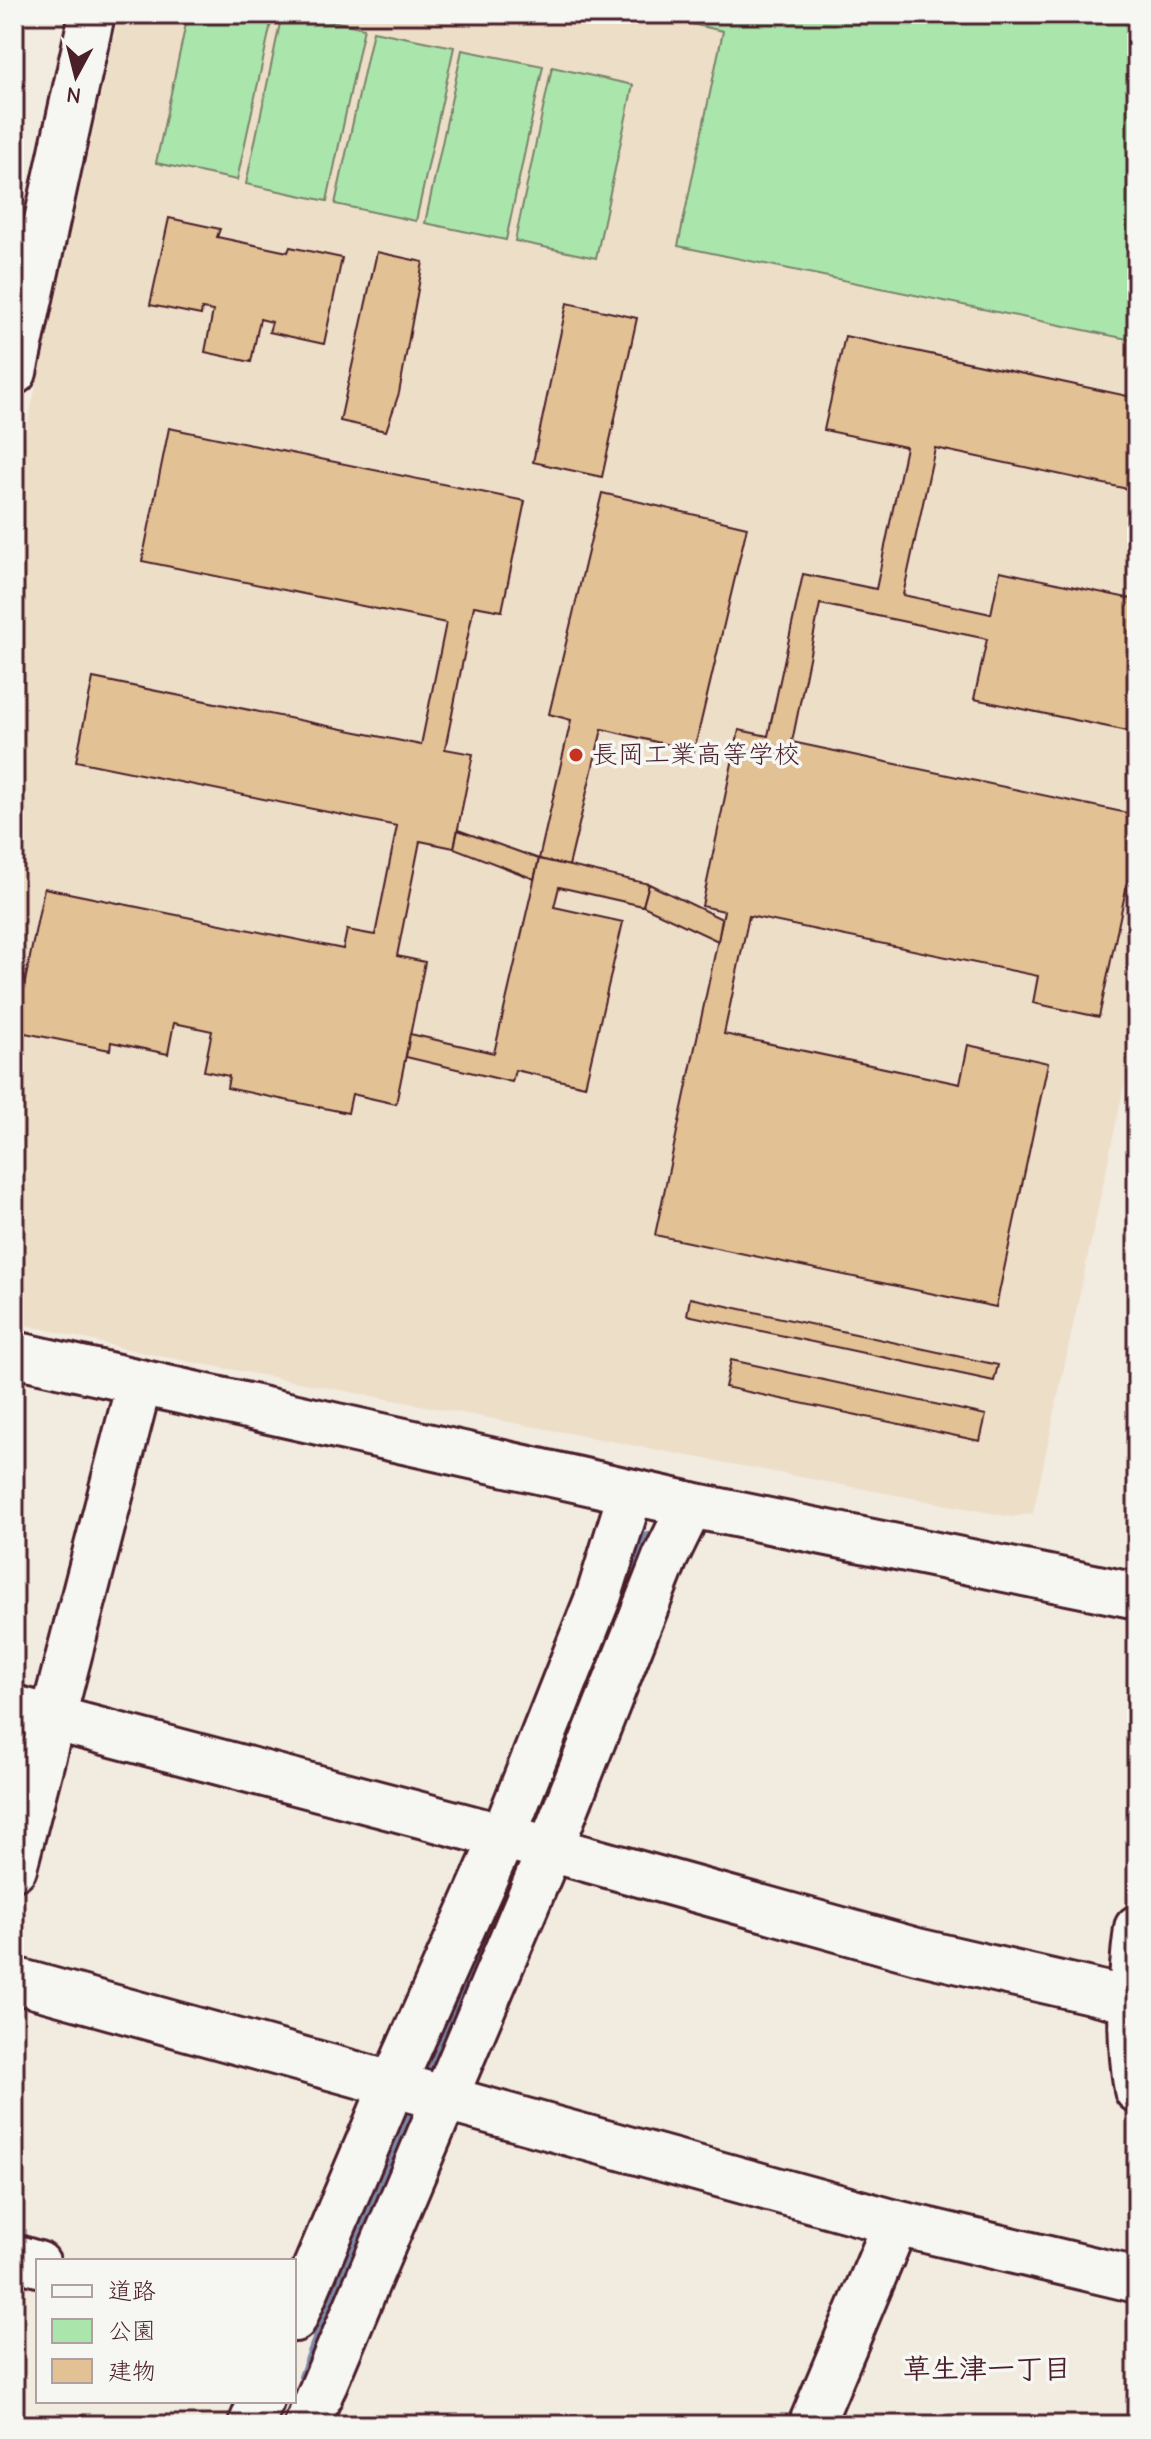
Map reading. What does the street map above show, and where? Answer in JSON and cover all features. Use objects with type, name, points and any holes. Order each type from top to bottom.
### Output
[{"type":"street","points":[[14,372],[25,261],[92,14]]},
{"type":"street","points":[[14,1354],[691,1505],[1137,1596]]},
{"type":"street","points":[[14,1868],[34,1714],[139,1384]]},
{"type":"street","points":[[296,2314],[393,2084],[503,1837],[599,1595],[631,1492]]},
{"type":"street","points":[[307,2425],[550,1849],[665,1558],[691,1505]]},
{"type":"street","points":[[34,1714],[550,1849],[917,1951],[1130,2000]]},
{"type":"street","points":[[1137,1928],[1130,2000],[1132,2058],[1137,2090]]},
{"type":"street","points":[[14,1980],[896,2223],[1137,2280]]},
{"type":"street","points":[[811,2425],[896,2223]]},
{"type":"street","points":[[14,2257],[36,2263]]},
{"type":"street","points":[[251,2425],[260,2403]]},
{"type":"shaded area","name":"長岡工業高等学校","points":[[119,14],[1137,14],[1137,1025],[1033,1513],[1012,1517],[144,1353],[14,1322],[14,485]]},
{"type":"green space","points":[[188,14],[273,14],[237,180],[156,163]]},
{"type":"green space","points":[[282,14],[299,14],[364,28],[327,201],[246,184]]},
{"type":"green space","points":[[647,14],[1137,14],[1137,341],[678,246],[723,31]]},
{"type":"green space","points":[[373,31],[454,47],[416,221],[335,204]]},
{"type":"green space","points":[[462,50],[543,66],[506,240],[425,223]]},
{"type":"green space","points":[[552,67],[633,85],[596,258],[515,241]]},
{"type":"building","points":[[169,218],[220,229],[217,237],[288,252],[290,247],[342,258],[324,344],[269,332],[272,322],[260,319],[251,362],[205,352],[213,311],[202,309],[201,315],[150,305]]},
{"type":"building","points":[[377,252],[423,262],[399,393],[386,431],[340,421]]},
{"type":"building","points":[[567,303],[637,318],[602,477],[533,462]]},
{"type":"building","points":[[845,336],[1137,398],[1137,491],[935,448],[903,595],[991,614],[1000,571],[1137,600],[1137,733],[974,699],[987,639],[820,604],[792,742],[1137,815],[1137,837],[1099,1017],[1033,1003],[1038,976],[749,916],[724,1034],[960,1084],[968,1045],[1048,1063],[996,1307],[655,1235],[724,911],[702,906],[739,730],[768,736],[803,574],[876,589],[906,447],[824,430]]},
{"type":"building","points":[[169,428],[525,501],[502,611],[474,606],[445,749],[473,754],[454,848],[420,841],[397,956],[425,962],[396,1104],[352,1094],[348,1113],[227,1088],[229,1076],[204,1071],[212,1031],[174,1023],[168,1054],[111,1042],[110,1050],[15,1031],[44,888],[343,949],[347,930],[375,935],[397,826],[76,761],[93,678],[421,745],[446,623],[142,561]]},
{"type":"building","points":[[602,493],[747,527],[694,751],[602,729],[569,866],[539,859],[571,720],[549,714]]},
{"type":"building","points":[[458,830],[539,859],[534,879],[454,848]]},
{"type":"building","points":[[539,859],[649,884],[643,906],[559,887],[554,907],[623,922],[585,1086],[515,1070],[512,1082],[406,1057],[410,1034],[494,1053]]},
{"type":"building","points":[[649,884],[722,919],[718,941],[643,906]]},
{"type":"building","points":[[690,1298],[998,1365],[994,1381],[687,1315]]},
{"type":"building","points":[[731,1360],[986,1415],[980,1441],[725,1387]]},
{"type":"waterway","points":[[625,1601],[648,1538]]},
{"type":"waterway","points":[[304,2377],[488,1940]]},
{"type":"place","name":"長岡工業高等学校","points":[[576,755]]},
{"type":"district","name":"草生津一丁目","points":[[987,2369]]}]
